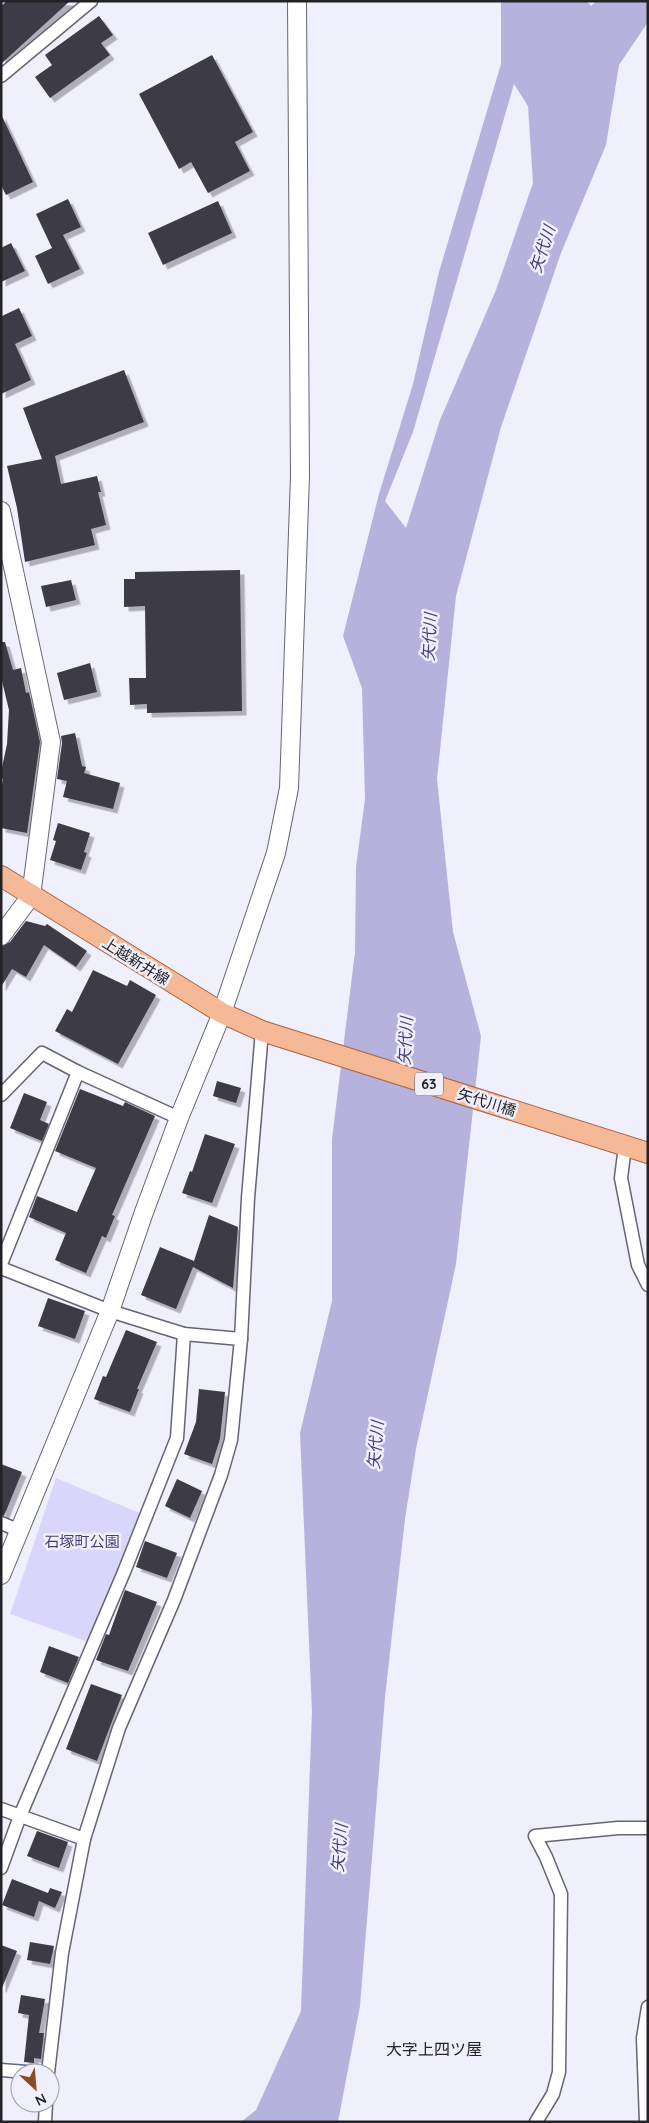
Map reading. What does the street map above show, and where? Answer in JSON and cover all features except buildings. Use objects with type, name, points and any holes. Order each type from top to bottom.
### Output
[{"type":"main road","name":"上越新井線","points":[[1,876],[222,1013],[269,1033]]},
{"type":"main road","name":"矢代川橋","points":[[269,1033],[625,1146]]},
{"type":"main road","name":"63","points":[[625,1146],[648,1153]]},
{"type":"street","points":[[1,76],[91,1]]},
{"type":"street","points":[[1,1576],[110,1311],[179,1118],[222,1013],[276,853],[290,788],[300,476],[297,1]]},
{"type":"street","points":[[1,511],[51,742],[31,896],[1,936]]},
{"type":"street","points":[[49,2063],[62,1953],[84,1839],[119,1728],[174,1600],[221,1474],[230,1440],[241,1339],[248,1198],[269,1033]]},
{"type":"street","points":[[1,1095],[42,1053],[78,1072],[179,1118]]},
{"type":"street","points":[[1,1264],[78,1072]]},
{"type":"street","points":[[625,1146],[621,1178],[638,1265],[648,1285]]},
{"type":"street","points":[[1,1268],[110,1311],[184,1334],[241,1339]]},
{"type":"street","points":[[1,1868],[20,1816],[124,1572],[177,1438],[184,1334]]},
{"type":"street","points":[[1,1524],[20,1531]]},
{"type":"street","points":[[1,1809],[84,1839]]},
{"type":"street","points":[[536,2122],[552,2094],[559,2072],[561,1894],[535,1836],[618,1828],[648,1828]]},
{"type":"street","points":[[646,2122],[643,2038],[648,2007]]},
{"type":"green space","name":"石塚町公園","points":[[56,1478],[142,1514],[91,1643],[10,1614]]},
{"type":"water","name":"矢代川","points":[[501,1],[587,1],[591,6],[596,1],[648,1],[648,22],[619,65],[606,145],[561,253],[501,427],[456,596],[437,779],[453,932],[481,1036],[456,1264],[416,1449],[405,1519],[385,1697],[360,2006],[338,2122],[241,2122],[256,2110],[301,2011],[312,1712],[300,1433],[332,1301],[332,1139],[355,952],[356,867],[365,799],[362,688],[343,636],[379,494],[413,384],[439,272],[501,64]],"holes":[[[514,84],[528,106],[533,183],[496,290],[440,420],[406,528],[385,501],[413,432]]]},
{"type":"district","name":"大字上四ツ屋","points":[[434,2049]]}]
